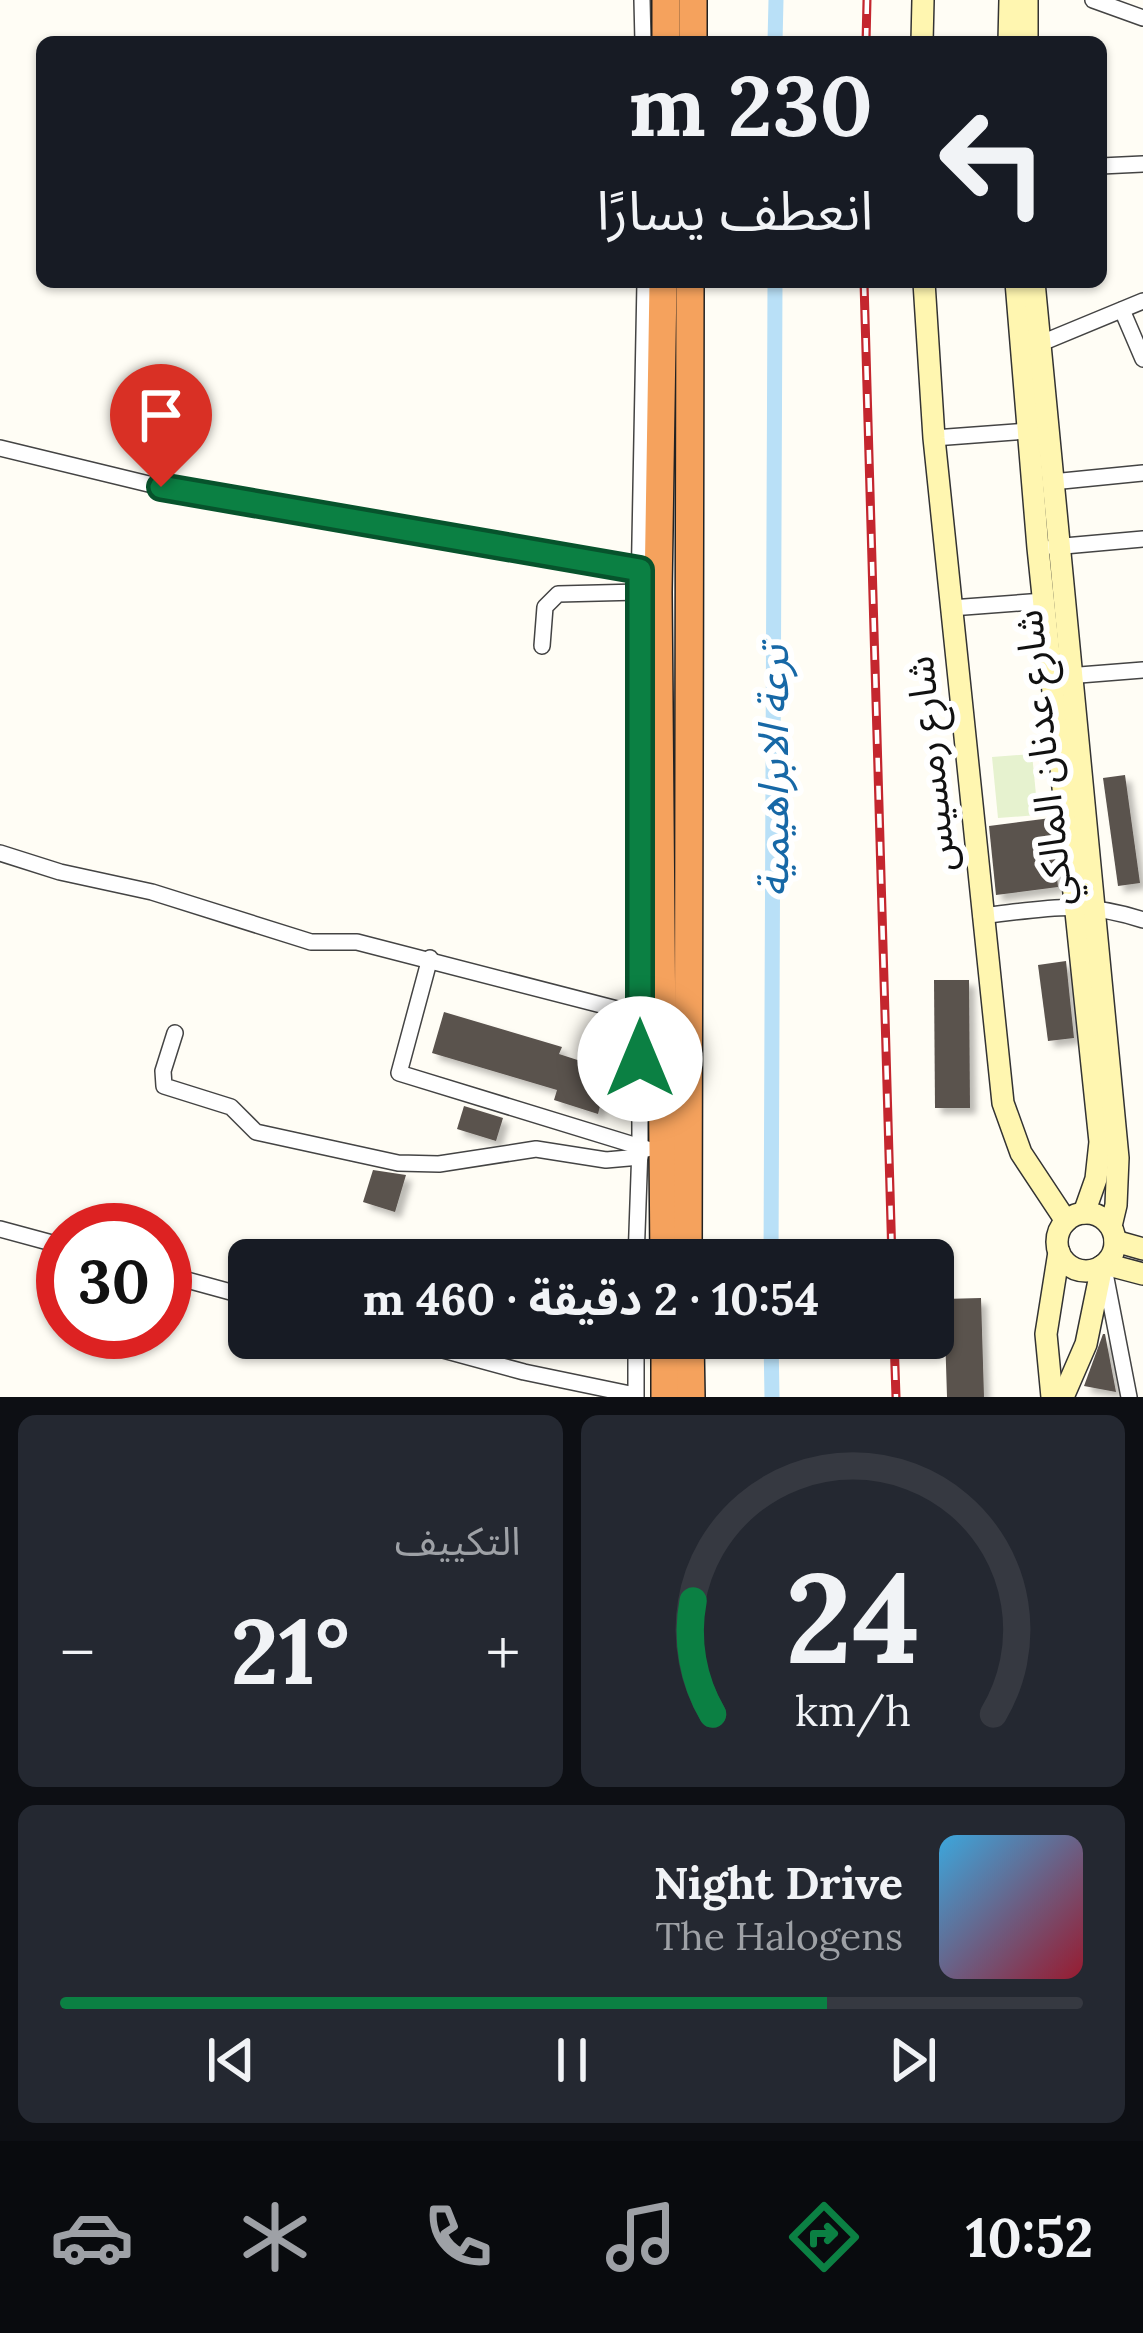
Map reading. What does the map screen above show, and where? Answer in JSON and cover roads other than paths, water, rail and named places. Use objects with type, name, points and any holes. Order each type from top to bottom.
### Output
[{"type":"highway","points":[[666,0],[666,36]]},
{"type":"highway","points":[[693,36],[694,0]]},
{"type":"highway","points":[[661,1239],[647,1152],[651,1018],[646,584],[662,288]]},
{"type":"highway","points":[[688,1239],[690,288]]},
{"type":"highway","points":[[646,584],[687,592]]},
{"type":"highway","points":[[665,1359],[665,1397]]},
{"type":"highway","points":[[690,1359],[691,1397]]},
{"type":"main road","points":[[922,36],[923,0]]},
{"type":"main road","points":[[1010,0],[1010,36]]},
{"type":"main road","points":[[1027,0],[1027,36]]},
{"type":"main road","name":"شارع رمسيس","points":[[924,288],[934,438],[981,916],[1007,1120],[1022,1153],[1075,1217]]},
{"type":"main road","name":"شارع عدنان المالكي","points":[[1016,288],[1028,431],[1048,548],[1085,906],[1118,1157],[1113,1234]]},
{"type":"main road","name":"شارع عدنان المالكي","points":[[1034,288],[1052,482],[1044,601],[1062,676]]},
{"type":"main road","name":"شارع عدنان المالكي","points":[[1075,1217],[1096,1179],[1100,1142],[1085,906]]},
{"type":"main road","points":[[1052,1397],[1046,1334],[1059,1232],[1075,1217],[1099,1216],[1113,1234],[1143,1249]]},
{"type":"main road","points":[[1063,1397],[1087,1345],[1113,1234]]},
{"type":"main road","points":[[1059,1252],[1077,1269],[1104,1265],[1143,1274]]},
{"type":"street","points":[[642,0],[643,36]]},
{"type":"street","points":[[1094,0],[1143,18]]},
{"type":"street","points":[[1107,166],[1143,164]]},
{"type":"street","points":[[645,288],[646,584]]},
{"type":"street","points":[[1039,344],[1143,301]]},
{"type":"street","points":[[1121,310],[1143,359]]},
{"type":"street","points":[[934,438],[1028,431]]},
{"type":"street","points":[[0,448],[161,487],[646,584]]},
{"type":"street","points":[[1052,482],[1143,473]]},
{"type":"street","points":[[1048,548],[1143,539]]},
{"type":"street","points":[[542,646],[545,607],[558,594],[646,584]]},
{"type":"street","points":[[951,608],[1044,601]]},
{"type":"street","points":[[1062,676],[1143,670]]},
{"type":"street","points":[[0,854],[152,892],[311,942],[356,942],[430,958],[651,1018]]},
{"type":"street","points":[[981,916],[1085,906],[1143,920]]},
{"type":"street","points":[[430,958],[399,1073],[647,1152]]},
{"type":"street","points":[[175,1033],[163,1071],[164,1086],[231,1107],[256,1132],[289,1141],[419,1165],[536,1148],[607,1160],[647,1152]]},
{"type":"street","points":[[638,1239],[647,1152]]},
{"type":"street","points":[[0,1229],[36,1239]]},
{"type":"street","points":[[1104,1265],[1129,1397]]},
{"type":"street","points":[[192,1281],[228,1291]]},
{"type":"street","points":[[476,1359],[636,1396],[636,1359]]},
{"type":"waterway","name":"ترعة الابراهيمية","points":[[775,36],[776,0]]},
{"type":"waterway","name":"ترعة الابراهيمية","points":[[771,1239],[775,288]]},
{"type":"waterway","name":"ترعة الابراهيمية","points":[[771,1359],[772,1397]]},
{"type":"railway","points":[[866,36],[867,0]]},
{"type":"railway","points":[[864,288],[891,1239]]},
{"type":"railway","points":[[895,1359],[896,1397]]}]
